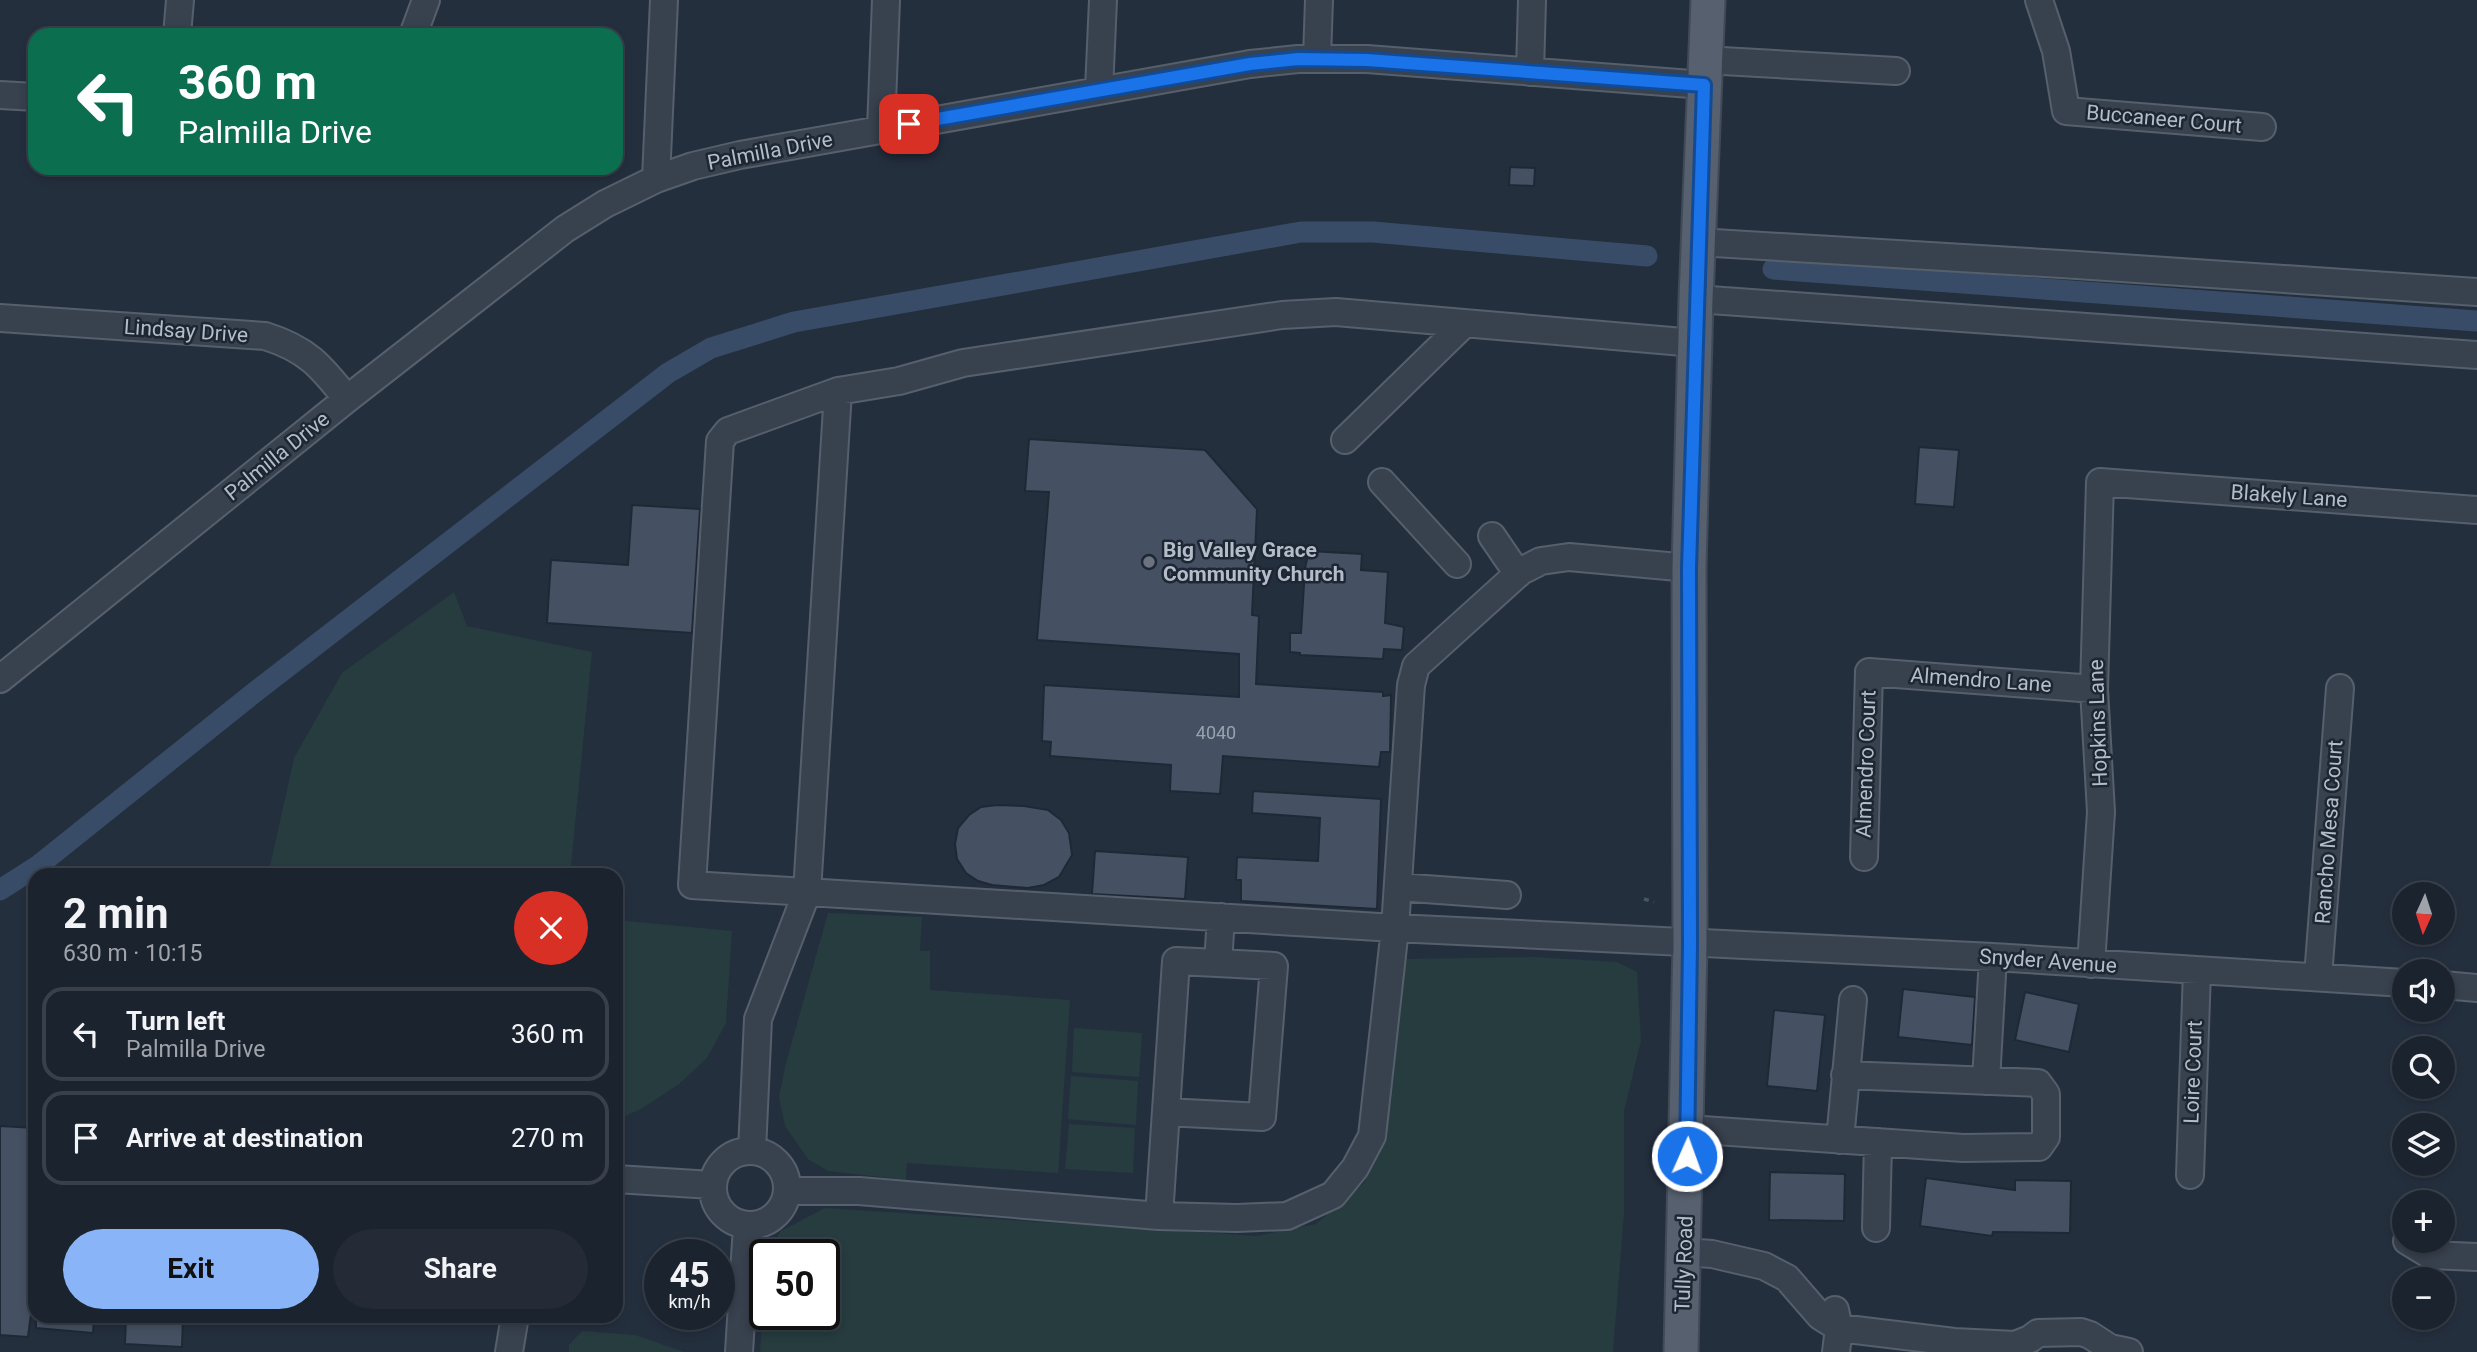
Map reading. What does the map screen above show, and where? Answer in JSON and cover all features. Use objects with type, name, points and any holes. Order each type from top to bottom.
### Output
[{"type":"main road","name":"Tully Road","points":[[1681,1352],[1690,944],[1689,568],[1708,0]]},
{"type":"street","points":[[178,28],[180,0]]},
{"type":"street","points":[[416,28],[426,0]]},
{"type":"street","points":[[656,179],[664,0]]},
{"type":"street","points":[[881,129],[886,0]]},
{"type":"street","points":[[1100,90],[1103,0]]},
{"type":"street","points":[[1317,58],[1319,0]]},
{"type":"street","points":[[1530,72],[1532,0]]},
{"type":"street","name":"Buccaneer Court","points":[[2039,0],[2056,51],[2066,111],[2262,127]]},
{"type":"street","name":"Palmilla Drive","points":[[2,673],[565,229],[605,204],[656,179],[693,166],[881,129],[1250,64],[1317,58],[1530,72],[1896,71]]},
{"type":"street","points":[[0,95],[28,97]]},
{"type":"street","points":[[1699,242],[2091,265],[2477,292]]},
{"type":"street","points":[[1696,299],[2477,355]]},
{"type":"street","points":[[752,1151],[758,1019],[807,892],[838,391],[899,381],[963,363],[1282,315],[1336,312],[1695,343]]},
{"type":"street","name":"Lindsay Drive","points":[[0,318],[265,337],[287,343],[304,352],[322,367],[347,399]]},
{"type":"street","points":[[1345,440],[1465,323]]},
{"type":"street","name":"Snyder Avenue","points":[[838,391],[728,430],[720,441],[692,885],[1395,928],[1993,957],[2392,982]]},
{"type":"street","points":[[1382,482],[1457,564]]},
{"type":"street","name":"Blakely Lane","points":[[2100,482],[2477,510]]},
{"type":"street","name":"Hopkins Lane","points":[[2091,964],[2101,812],[2094,689],[2100,482]]},
{"type":"street","points":[[1492,536],[1518,574]]},
{"type":"street","points":[[787,1191],[859,1191],[1159,1216],[1237,1218],[1287,1216],[1334,1195],[1355,1168],[1372,1136],[1395,928],[1411,685],[1416,666],[1518,574],[1542,561],[1569,557],[1689,568]]},
{"type":"street","name":"Almendro Lane","points":[[1869,672],[2094,689]]},
{"type":"street","name":"Almendro Court","points":[[1864,857],[1869,672]]},
{"type":"street","name":"Rancho Mesa Court","points":[[2318,977],[2340,688]]},
{"type":"street","points":[[1398,887],[1507,894]]},
{"type":"street","points":[[1218,963],[1222,917]]},
{"type":"street","points":[[1986,1081],[1993,957]]},
{"type":"street","points":[[1159,1216],[1176,961],[1274,966],[1262,1117],[1166,1112]]},
{"type":"street","name":"Loire Court","points":[[2190,1175],[2197,970]]},
{"type":"street","points":[[2455,986],[2477,988]]},
{"type":"street","points":[[1840,1140],[1853,1000]]},
{"type":"street","points":[[1688,1129],[1963,1148],[2039,1147],[2046,1137],[2046,1094],[2038,1083],[1846,1075]]},
{"type":"street","points":[[1876,1228],[1878,1142]]},
{"type":"street","points":[[752,1151],[763,1153],[780,1166],[785,1175],[787,1191],[783,1207],[776,1215],[758,1225],[747,1226],[737,1224],[720,1211],[714,1202],[712,1185],[723,1162],[742,1152],[752,1151]]},
{"type":"street","points":[[623,1179],[712,1185]]},
{"type":"street","points":[[739,1352],[747,1226]]},
{"type":"street","points":[[1684,1244],[1779,1255],[1802,1267],[1835,1310],[1838,1340],[2015,1345],[2038,1333],[2081,1332],[2110,1348],[2129,1352]]},
{"type":"street","points":[[2427,1253],[2477,1257]]},
{"type":"street","points":[[509,1352],[514,1323]]},
{"type":"path","points":[[1644,899],[1654,902]]},
{"type":"green space","points":[[454,592],[467,626],[592,652],[571,868],[270,868],[294,758],[342,673]]},
{"type":"green space","points":[[828,913],[922,917],[920,951],[930,951],[930,990],[1070,1000],[1058,1173],[907,1163],[906,1180],[828,1171],[808,1159],[785,1126],[779,1096]]},
{"type":"green space","points":[[623,921],[732,931],[726,1023],[707,1058],[679,1084],[641,1109],[623,1117]]},
{"type":"green space","points":[[1534,957],[1617,962],[1637,972],[1641,1041],[1624,1111],[1624,1213],[1613,1352],[760,1352],[762,1330],[840,1330],[840,1239],[776,1239],[781,1231],[825,1208],[1257,1236],[1316,1224],[1364,1183],[1387,1138],[1404,959]]},
{"type":"green space","points":[[1074,1028],[1142,1033],[1139,1077],[1072,1072]]},
{"type":"green space","points":[[1071,1076],[1138,1081],[1136,1125],[1068,1119]]},
{"type":"green space","points":[[1069,1124],[1135,1128],[1133,1173],[1065,1169]]},
{"type":"green space","points":[[582,1331],[635,1335],[684,1352],[569,1352],[569,1345]]},
{"type":"building","points":[[1510,167],[1535,168],[1534,186],[1509,185]]},
{"type":"building","name":"Big Valley Grace Community Church","points":[[1029,439],[1205,450],[1257,509],[1252,615],[1259,616],[1256,684],[1383,692],[1383,696],[1391,695],[1390,752],[1381,752],[1379,767],[1223,756],[1220,794],[1170,791],[1171,765],[1050,756],[1051,742],[1042,741],[1044,685],[1239,697],[1239,654],[1037,640],[1049,492],[1025,491]]},
{"type":"building","points":[[1919,447],[1959,450],[1954,507],[1915,504]]},
{"type":"building","points":[[632,505],[700,509],[692,633],[547,623],[551,560],[628,565]]},
{"type":"building","name":"Big Valley Grace Community Church","points":[[1309,551],[1362,554],[1361,570],[1388,572],[1385,623],[1404,627],[1402,650],[1384,649],[1383,659],[1300,655],[1290,652],[1290,633],[1301,633],[1305,568]]},
{"type":"building","points":[[1253,791],[1381,799],[1377,909],[1241,901],[1241,880],[1236,880],[1237,857],[1318,861],[1320,818],[1252,813]]},
{"type":"building","points":[[997,805],[1048,810],[1061,820],[1069,833],[1072,855],[1059,877],[1044,885],[1028,888],[992,885],[978,881],[966,873],[957,859],[955,844],[958,828],[969,815],[981,807]]},
{"type":"building","points":[[1095,851],[1188,857],[1185,899],[1092,894]]},
{"type":"building","points":[[1903,989],[1975,997],[1972,1045],[1898,1037]]},
{"type":"building","points":[[2025,992],[2079,1004],[2069,1052],[2015,1040]]},
{"type":"building","points":[[1774,1010],[1825,1015],[1817,1091],[1767,1086]]},
{"type":"building","points":[[0,1126],[28,1128],[28,1337],[0,1335]]},
{"type":"building","points":[[1770,1172],[1845,1174],[1844,1221],[1769,1220]]},
{"type":"building","points":[[1926,1178],[2015,1190],[2015,1180],[2071,1181],[2070,1233],[1993,1232],[1992,1236],[1920,1226]]},
{"type":"building","points":[[36,1323],[94,1323],[93,1333],[36,1328]]},
{"type":"building","points":[[126,1323],[183,1323],[182,1347],[125,1344]]},
{"type":"waterway","points":[[34,868],[255,692],[668,373],[711,348],[794,322],[1301,232],[1373,232],[1647,256]]},
{"type":"waterway","points":[[1773,269],[2477,321]]},
{"type":"waterway","points":[[0,890],[28,872]]},
{"type":"place","name":"Big Valley Grace Community Church","points":[[1149,562]]},
{"type":"route","points":[[909,124],[1250,64],[1317,58],[1704,85],[1689,568],[1690,944],[1687,1156]]}]
